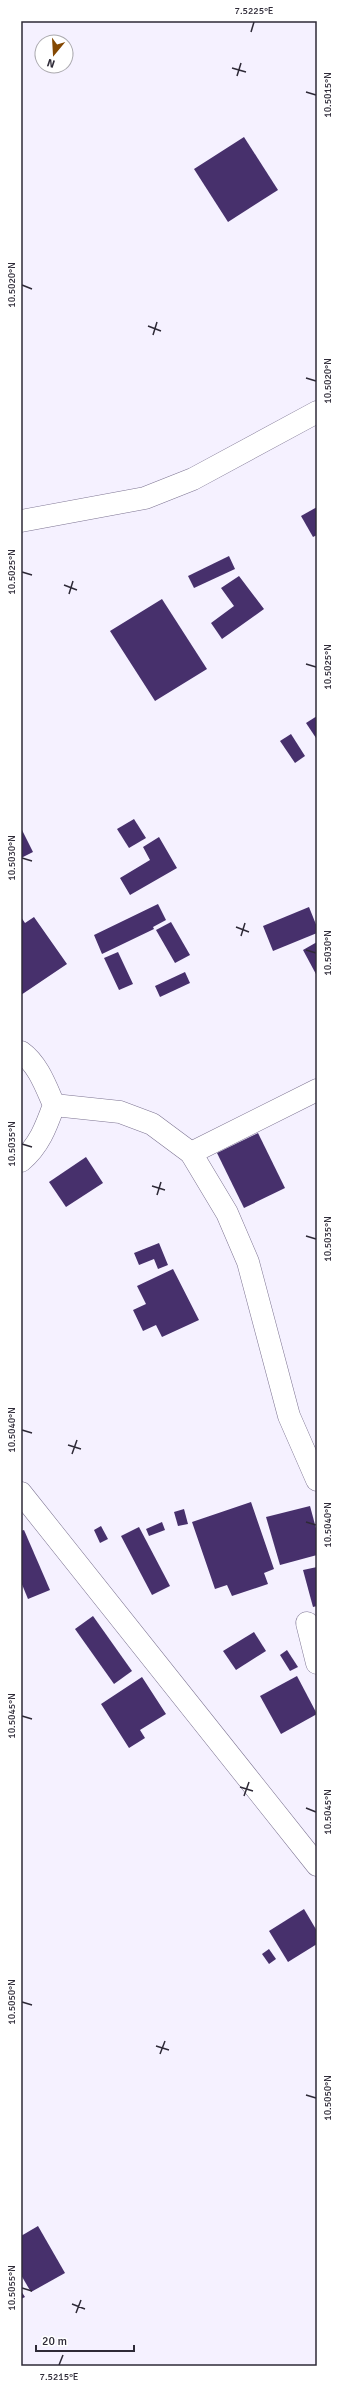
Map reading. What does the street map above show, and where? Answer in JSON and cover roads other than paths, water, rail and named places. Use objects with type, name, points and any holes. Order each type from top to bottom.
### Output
[{"type":"street","points":[[21,521],[145,498],[193,480],[317,412]]},
{"type":"street","points":[[21,1052],[27,1056],[41,1076],[54,1105],[44,1132],[31,1152],[21,1161]]},
{"type":"street","points":[[191,1154],[317,1090]]},
{"type":"street","points":[[54,1105],[120,1112],[152,1124],[191,1154],[227,1213],[248,1262],[289,1416],[317,1480]]},
{"type":"street","points":[[21,1493],[317,1865]]},
{"type":"street","points":[[307,1623],[317,1663]]}]
